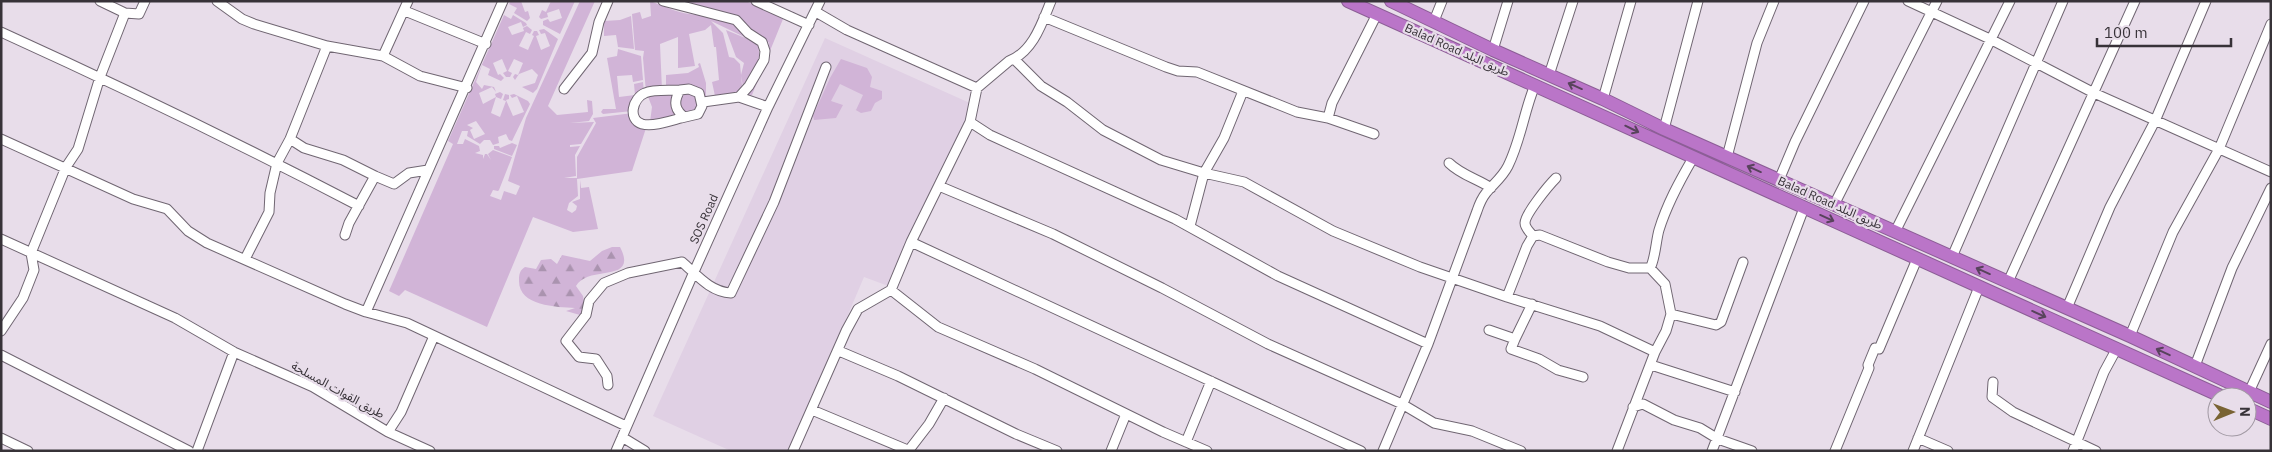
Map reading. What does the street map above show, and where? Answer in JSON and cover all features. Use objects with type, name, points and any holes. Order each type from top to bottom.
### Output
[{"type":"highway","name":"Balad Road طريق البلد","points":[[1348,1],[2207,390]]},
{"type":"highway","name":"Balad Road طريق البلد","points":[[1391,1],[1664,129],[2130,336],[2239,387]]},
{"type":"highway","name":"Balad Road طريق البلد","points":[[2257,396],[2271,402]]},
{"type":"highway","points":[[2257,413],[2271,419]]},
{"type":"street","points":[[100,1],[125,13],[139,14],[143,10],[145,1]]},
{"type":"street","points":[[217,1],[242,19],[254,24],[326,46],[383,56],[420,76],[467,88]]},
{"type":"street","points":[[383,56],[408,1]]},
{"type":"street","points":[[366,312],[428,170],[467,88],[503,1]]},
{"type":"street","points":[[564,89],[592,53],[608,1]]},
{"type":"street","points":[[662,1],[736,20],[748,33],[762,42],[765,51],[764,60],[749,86],[739,98]]},
{"type":"street","points":[[756,1],[809,25]]},
{"type":"street","name":"SOS Road","points":[[616,451],[768,107],[820,1]]},
{"type":"street","points":[[793,451],[839,351],[846,331],[858,309],[891,290],[938,186],[970,122],[977,88],[1009,61],[1014,59],[1035,38],[1051,1]]},
{"type":"street","points":[[1434,21],[1442,1]]},
{"type":"street","points":[[1493,50],[1508,1]]},
{"type":"street","points":[[1549,75],[1574,1]]},
{"type":"street","points":[[1603,99],[1631,1]]},
{"type":"street","points":[[1664,129],[1698,1]]},
{"type":"street","points":[[1727,157],[1754,52],[1774,1]]},
{"type":"street","points":[[1779,180],[1795,142],[1864,1]]},
{"type":"street","points":[[1908,1],[1992,40],[2094,93],[2271,172]]},
{"type":"street","points":[[1834,205],[1937,1]]},
{"type":"street","points":[[1895,232],[2010,1]]},
{"type":"street","points":[[1952,257],[2064,1]]},
{"type":"street","points":[[2008,282],[2135,1]]},
{"type":"street","points":[[2067,308],[2110,207],[2155,121],[2206,1]]},
{"type":"street","points":[[405,11],[486,44]]},
{"type":"street","points":[[816,12],[847,30],[977,88]]},
{"type":"street","points":[[1,332],[23,298],[34,270],[31,253],[66,167],[78,149],[100,77],[125,13]]},
{"type":"street","points":[[1328,118],[1332,103],[1377,14]]},
{"type":"street","points":[[1044,17],[1166,67],[1178,71],[1197,72],[1297,112],[1328,118],[1374,134]]},
{"type":"street","points":[[2130,336],[2174,232],[2219,149],[2271,24]]},
{"type":"street","points":[[1,32],[100,77],[277,163],[359,206]]},
{"type":"street","points":[[245,259],[268,212],[277,163],[290,139],[326,46]]},
{"type":"street","points":[[1014,59],[1041,86],[1068,102],[1103,130],[1161,160],[1204,173],[1244,182],[1334,231],[1451,278],[1600,326],[1655,352]]},
{"type":"street","points":[[608,385],[607,376],[596,359],[579,357],[566,341],[586,315],[589,301],[604,283],[628,273],[682,262],[693,274],[719,290],[732,294],[774,202],[826,67]]},
{"type":"street","points":[[1383,451],[1428,344],[1477,211],[1485,194],[1499,181],[1508,166],[1518,142],[1527,105],[1535,85]]},
{"type":"street","points":[[689,89],[696,91],[703,102],[698,114],[649,125],[642,124],[634,117],[633,107],[638,98],[646,93],[689,89]]},
{"type":"street","points":[[680,90],[675,104],[682,115],[681,118]]},
{"type":"street","points":[[1190,226],[1204,173],[1224,138],[1242,91]]},
{"type":"street","points":[[703,102],[739,98],[768,107]]},
{"type":"street","points":[[970,122],[997,139],[1190,226],[1278,276],[1428,344]]},
{"type":"street","points":[[1,139],[133,199],[167,210],[188,231],[207,243],[366,312],[407,323],[626,426]]},
{"type":"street","points":[[290,139],[304,148],[343,160],[394,184],[409,173],[428,170]]},
{"type":"street","points":[[1650,268],[1653,264],[1653,253],[1671,196],[1693,158]]},
{"type":"street","points":[[1449,163],[1454,168],[1491,188]]},
{"type":"street","points":[[345,235],[349,223],[375,176]]},
{"type":"street","points":[[1533,236],[1526,228],[1526,219],[1540,197],[1556,178]]},
{"type":"street","points":[[938,186],[1053,234],[1162,288],[1268,344],[1402,404],[1434,424],[1472,431],[1521,451]]},
{"type":"street","points":[[2195,366],[2232,268],[2271,188]]},
{"type":"street","points":[[1712,451],[1804,208]]},
{"type":"street","points":[[1533,236],[1542,235],[1608,262],[1629,268],[1650,268],[1664,284],[1671,314],[1666,331],[1655,352],[1617,451]]},
{"type":"street","points":[[1506,297],[1533,236]]},
{"type":"street","name":"طريق القوات المسلحة","points":[[1,239],[175,318],[234,352],[312,387],[388,432],[430,451]]},
{"type":"street","points":[[912,242],[1361,451]]},
{"type":"street","points":[[1835,451],[1869,368],[1871,356],[1875,348],[1879,349],[1917,259]]},
{"type":"street","points":[[1671,314],[1716,325],[1721,322],[1743,262]]},
{"type":"street","points":[[1913,451],[1979,287]]},
{"type":"street","points":[[891,290],[938,327],[1035,369],[1206,451]]},
{"type":"street","points":[[1532,304],[1511,349],[1539,359],[1558,370],[1583,377]]},
{"type":"street","points":[[1489,330],[1515,339]]},
{"type":"street","points":[[388,432],[401,412],[434,336]]},
{"type":"street","points":[[2251,387],[2271,344]]},
{"type":"street","points":[[2075,446],[2104,372],[2117,348]]},
{"type":"street","points":[[839,351],[898,376],[1016,434],[1058,451]]},
{"type":"street","points":[[197,451],[234,352]]},
{"type":"street","points":[[1,355],[189,451]]},
{"type":"street","points":[[1651,365],[1735,392]]},
{"type":"street","points":[[1186,442],[1211,381]]},
{"type":"street","points":[[1993,382],[1992,397],[2013,412],[2075,446],[2096,451]]},
{"type":"street","points":[[812,410],[910,451],[944,398]]},
{"type":"street","points":[[1633,407],[1642,404],[1674,420],[1700,428],[1718,439],[1752,451]]},
{"type":"street","points":[[1111,451],[1126,414]]},
{"type":"street","points":[[1,438],[28,451]]},
{"type":"street","points":[[622,438],[645,451]]},
{"type":"street","points":[[1918,438],[1948,451]]},
{"type":"shaded area","points":[[825,38],[972,104],[891,287],[864,277],[790,451],[731,451],[653,416]]},
{"type":"green space","points":[[511,1],[521,1],[525,12],[528,11],[530,18],[527,21],[514,13],[517,8],[509,4]]},
{"type":"green space","points":[[551,1],[575,1],[560,34],[543,25],[543,21],[548,19],[550,22],[562,18],[559,9],[547,13],[548,17],[541,19],[539,17],[542,10],[546,12]]},
{"type":"green space","points":[[580,1],[595,1],[548,106],[557,115],[588,112],[587,100],[592,101],[593,114],[589,121],[570,123],[594,122],[581,144],[570,145],[570,147],[580,146],[575,155],[576,176],[564,178],[577,178],[577,157],[596,123],[593,118],[633,113],[647,125],[632,171],[577,179],[578,196],[569,203],[567,210],[572,213],[576,210],[577,206],[572,202],[580,199],[580,180],[581,188],[589,187],[598,229],[573,232],[533,217],[487,327],[405,290],[399,296],[389,291],[453,144],[448,141],[504,15],[511,19],[513,15],[527,25],[523,27],[521,22],[508,27],[512,35],[524,31],[523,28],[527,26],[532,30],[530,34],[526,32],[519,46],[528,50],[534,36],[532,35],[534,31],[537,31],[539,35],[536,36],[541,50],[550,46],[545,33],[541,34],[539,30],[544,29],[558,39],[537,89],[533,93],[522,87],[535,83],[538,75],[532,69],[519,74],[515,80],[513,77],[515,74],[518,75],[523,63],[514,59],[508,71],[512,73],[510,77],[506,77],[503,73],[507,71],[502,59],[493,63],[498,75],[500,74],[504,78],[501,81],[488,75],[490,69],[482,65],[476,82],[482,89],[484,85],[494,87],[496,92],[492,87],[479,93],[483,104],[496,97],[491,113],[500,117],[506,101],[503,100],[505,94],[509,95],[509,99],[506,100],[513,116],[524,112],[517,96],[512,98],[510,95],[514,94],[530,104],[512,141],[509,140],[506,134],[498,137],[499,143],[493,145],[490,140],[484,140],[480,144],[467,136],[468,131],[462,131],[457,144],[463,144],[465,139],[479,146],[480,151],[475,153],[483,155],[483,159],[485,154],[487,154],[491,160],[488,154],[493,150],[512,157],[499,190],[493,190],[490,196],[501,200],[504,191],[516,195],[520,186],[508,181],[526,118]],"holes":[[[476,121],[485,134],[474,139],[470,130],[473,128],[467,125]]]},
{"type":"green space","points":[[650,1],[679,12],[697,15],[654,1],[746,1],[783,19],[752,95],[749,95],[749,90],[767,57],[769,42],[761,49],[757,44],[759,50],[758,61],[743,87],[741,75],[743,96],[715,96],[712,82],[719,80],[716,47],[714,47],[711,25],[705,30],[689,34],[695,66],[678,68],[678,37],[660,44],[662,90],[646,92],[644,51],[635,50],[632,14],[640,12],[642,19],[651,16]],"holes":[[[711,21],[755,42],[726,30],[736,57],[744,63],[741,75],[740,64],[734,58],[729,57],[723,33]]]},
{"type":"green space","points":[[631,16],[634,49],[618,47],[616,35],[604,36],[604,21],[620,20]]},
{"type":"green space","points":[[618,49],[641,56],[643,80],[633,82],[632,75],[617,76],[619,97],[635,95],[634,84],[643,82],[644,93],[632,111],[603,114],[601,112],[603,109],[616,109],[607,58],[617,56]]},
{"type":"green space","points":[[841,59],[867,68],[872,77],[870,87],[882,91],[882,99],[875,103],[871,111],[861,113],[854,109],[856,110],[863,95],[840,84],[831,101],[843,105],[836,118],[814,120],[813,116]]},
{"type":"green space","points":[[700,63],[706,83],[706,98],[703,95],[666,89],[666,75],[688,73],[699,67],[698,64]]},
{"type":"green space","points":[[679,91],[672,103],[676,115],[650,122],[652,107],[647,94]]},
{"type":"green space","points":[[500,92],[503,94],[501,99],[496,97],[495,94]]},
{"type":"green space","points":[[688,93],[695,96],[698,103],[695,110],[688,113],[681,110],[678,103],[681,96]]},
{"type":"green space","points":[[512,143],[517,145],[512,156],[494,149],[494,146],[499,146],[500,148]]},
{"type":"green space","points":[[612,247],[620,247],[624,258],[623,266],[618,270],[591,276],[582,280],[576,286],[583,296],[585,308],[580,315],[566,311],[575,308],[549,306],[531,300],[520,289],[520,274],[525,267],[536,269],[541,260],[551,259],[557,264],[562,255],[590,261],[602,251]]}]
